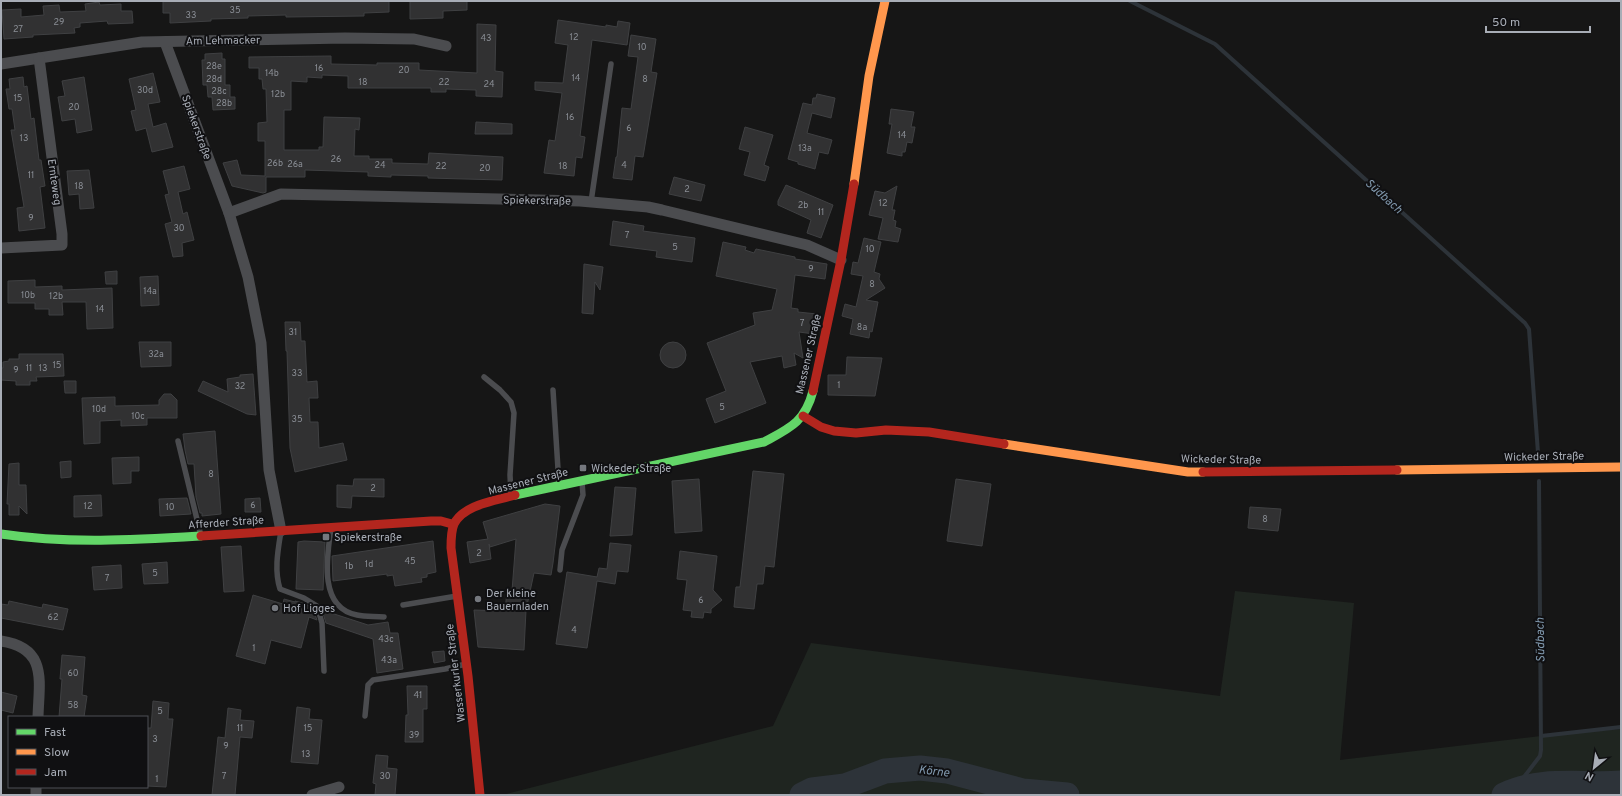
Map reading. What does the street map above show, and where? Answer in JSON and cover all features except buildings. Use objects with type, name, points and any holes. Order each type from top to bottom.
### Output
[{"type":"street","name":"Massener Straße","points":[[452,524],[460,515],[476,507],[511,497],[582,480],[764,442],[793,426],[803,416],[813,393],[841,260],[854,186],[869,76],[885,1]]},
{"type":"street","name":"Am Lehmacker","points":[[1,64],[142,42],[353,38],[414,39],[446,46]]},
{"type":"street","name":"Spiekerstraße","points":[[165,42],[229,213],[248,277],[261,343],[270,470],[281,531]]},
{"type":"street","name":"Ernteweg","points":[[1,248],[62,246],[62,234],[38,58]]},
{"type":"street","name":"Spiekerstraße","points":[[229,213],[281,194],[591,202],[648,207],[676,213],[807,245],[841,260]]},
{"type":"street","name":"Wickeder Straße","points":[[803,416],[821,427],[834,431],[856,433],[886,430],[929,432],[1188,472],[1621,467]]},
{"type":"street","name":"Afferder Straße","points":[[1,534],[18,537],[76,541],[124,541],[431,521],[441,521],[452,524]]},
{"type":"street","name":"Wasserkurler Straße","points":[[452,524],[450,538],[466,664],[480,795]]},
{"type":"street","points":[[1,641],[18,646],[30,653],[36,662],[39,671],[38,716]]},
{"type":"street","points":[[312,795],[339,787]]},
{"type":"lane","points":[[591,202],[611,64]]},
{"type":"lane","points":[[484,377],[500,390],[511,402],[514,413],[510,474],[511,497]]},
{"type":"lane","points":[[553,390],[559,486]]},
{"type":"lane","points":[[178,441],[201,536]]},
{"type":"lane","points":[[560,570],[562,550],[583,495],[582,480]]},
{"type":"lane","points":[[331,528],[327,576],[329,591],[335,603],[356,615],[384,617]]},
{"type":"lane","points":[[281,531],[277,554],[277,579],[280,589],[304,598],[317,606],[322,623],[324,670]]},
{"type":"lane","points":[[404,605],[457,596]]},
{"type":"lane","points":[[365,716],[368,686],[373,680],[445,669],[466,664]]},
{"type":"shaded area","points":[[1235,591],[1354,603],[1340,760],[1541,736],[1621,729],[1621,795],[502,795],[773,726],[811,643],[1220,696]]},
{"type":"waterway","name":"Südbach","points":[[1130,1],[1215,44],[1525,323],[1529,329],[1538,453]]},
{"type":"waterway","name":"Südbach","points":[[1514,790],[1540,756],[1541,750],[1539,481]]},
{"type":"waterway","points":[[1541,736],[1621,727]]},
{"type":"waterway","name":"Körne","points":[[802,795],[812,790],[845,786],[885,771],[920,768],[947,771],[1023,791],[1067,795]]},
{"type":"waterway","name":"Körne","points":[[1504,795],[1518,789],[1547,784],[1621,783]]},
{"type":"traffic: fast","points":[[515,495],[764,442],[789,428],[801,417],[810,402],[813,391]]},
{"type":"traffic: fast","points":[[1,534],[76,540],[126,540],[201,536]]},
{"type":"traffic: slow","points":[[854,184],[869,76],[885,1]]},
{"type":"traffic: slow","points":[[1004,444],[1188,472],[1203,472]]},
{"type":"traffic: slow","points":[[1397,470],[1621,467]]},
{"type":"traffic: jam","points":[[813,391],[841,260],[854,184]]},
{"type":"traffic: jam","points":[[803,416],[821,427],[834,431],[856,433],[886,430],[929,432],[1004,444]]},
{"type":"traffic: jam","points":[[1203,472],[1397,470]]},
{"type":"traffic: jam","points":[[480,795],[468,676],[451,548],[452,533],[454,524],[465,512],[481,504],[515,495]]},
{"type":"traffic: jam","points":[[201,536],[431,521],[441,521],[452,524]]},
{"type":"place","name":"Wickeder Straße","points":[[583,468]]},
{"type":"place","name":"Spiekerstraße","points":[[326,537]]},
{"type":"place","name":"Der kleine Bauernladen","points":[[478,599]]},
{"type":"place","name":"Hof Ligges","points":[[275,608]]}]
